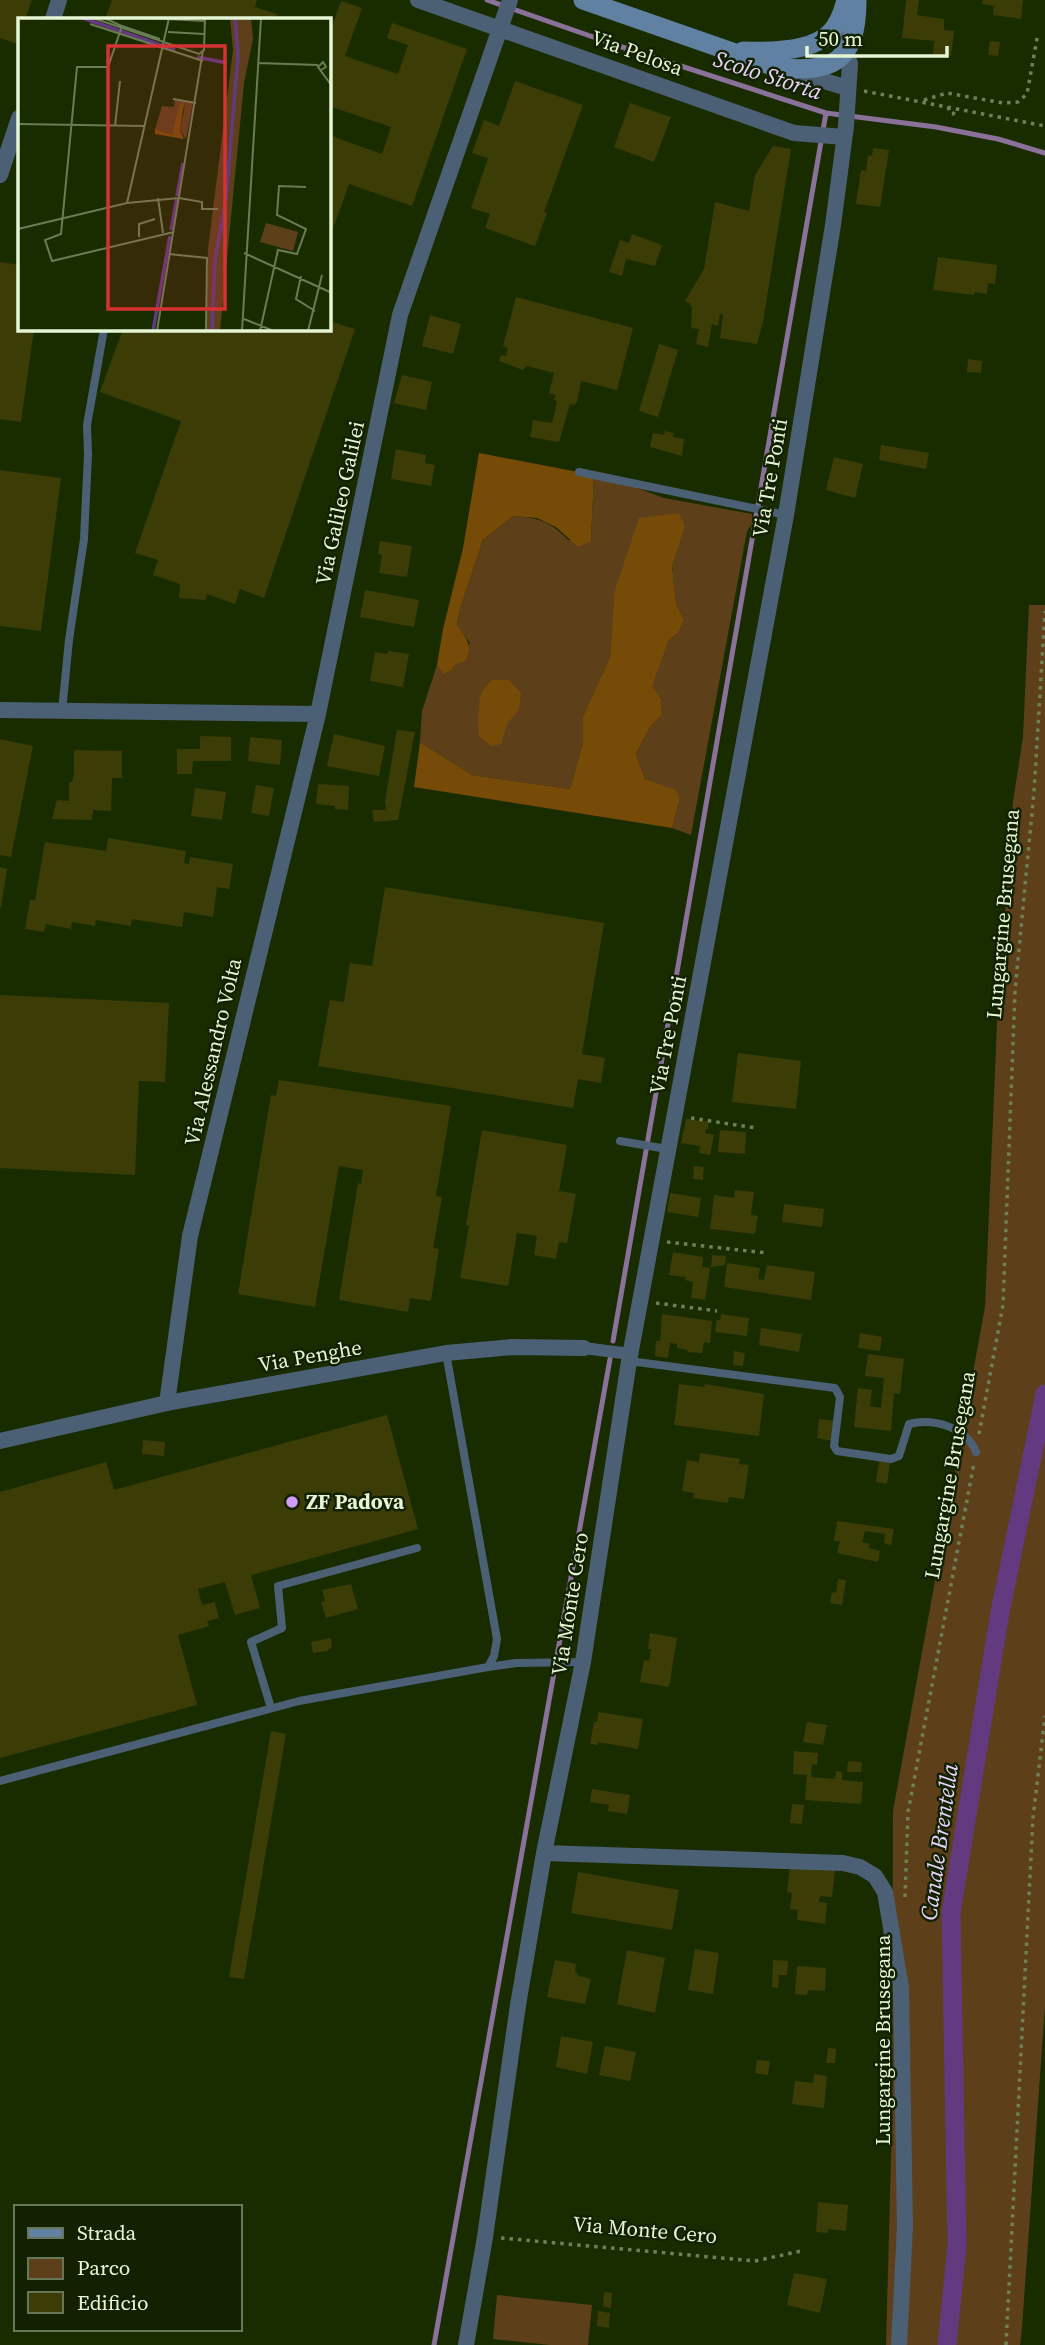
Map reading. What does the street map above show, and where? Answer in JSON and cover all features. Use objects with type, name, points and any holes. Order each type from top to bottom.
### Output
[{"type":"main road","name":"Via Pelosa","points":[[583,0],[775,67],[805,71],[835,62],[845,51],[854,38],[857,0]]},
{"type":"main road","name":"Via Pelosa","points":[[724,50],[777,50],[807,45],[830,34],[844,9]]},
{"type":"street","points":[[53,18],[59,0]]},
{"type":"street","name":"Via Pelosa","points":[[418,0],[794,133],[841,133]]},
{"type":"street","name":"Via Galileo Galilei","points":[[318,714],[400,315],[510,0]]},
{"type":"street","name":"Via Pelosa","points":[[775,67],[848,96],[850,64],[840,31],[844,9]]},
{"type":"street","name":"Via Pelosa","points":[[807,45],[838,46],[845,51]]},
{"type":"street","name":"Via Tre Ponti","points":[[630,1357],[786,514],[833,225],[841,133],[848,96]]},
{"type":"street","points":[[0,175],[18,121]]},
{"type":"street","points":[[0,710],[318,714]]},
{"type":"street","name":"Via Alessandro Volta","points":[[167,1403],[190,1236],[318,714]]},
{"type":"street","name":"Via Penghe","points":[[0,1441],[167,1403],[446,1353],[512,1347],[584,1348],[630,1357]]},
{"type":"street","name":"Via Monte Cero","points":[[466,2345],[485,2236],[518,2005],[630,1357]]},
{"type":"street","name":"Lungargine Brusegana","points":[[544,1853],[843,1863],[860,1867],[875,1876],[885,1892],[901,1988],[905,2227],[899,2345]]},
{"type":"lane","points":[[62,711],[84,539],[87,425],[104,331]]},
{"type":"lane","points":[[579,472],[786,514]]},
{"type":"lane","points":[[620,1141],[667,1149]]},
{"type":"lane","points":[[446,1353],[497,1639],[494,1656],[488,1667]]},
{"type":"lane","points":[[630,1357],[835,1388],[841,1397],[834,1446],[837,1451],[891,1459],[899,1456],[909,1424],[921,1421],[957,1429],[971,1441],[976,1452]]},
{"type":"lane","points":[[271,1708],[251,1642],[282,1628],[278,1586],[417,1548]]},
{"type":"lane","points":[[0,1781],[271,1708],[488,1667],[537,1662],[577,1662]]},
{"type":"path","points":[[922,100],[947,93],[1003,103],[1018,102],[1027,94],[1038,33]]},
{"type":"path","points":[[848,96],[922,100],[1045,126]]},
{"type":"path","name":"Lungargine Brusegana","points":[[904,1907],[908,1812],[1003,1305],[1015,991],[1035,780],[1045,611]]},
{"type":"path","name":"Via Tre Ponti","points":[[675,1116],[756,1128]]},
{"type":"path","points":[[652,1240],[767,1253]]},
{"type":"path","points":[[640,1300],[717,1311]]},
{"type":"path","points":[[1006,2345],[1032,1831],[1045,1716]]},
{"type":"path","name":"Via Monte Cero","points":[[485,2236],[755,2261],[801,2251]]},
{"type":"green space","points":[[594,475],[613,479],[664,498],[752,514],[691,835],[672,828],[680,798],[645,779],[636,754],[650,727],[661,716],[661,699],[651,686],[669,640],[679,632],[684,620],[676,603],[672,565],[685,527],[614,593],[610,657],[583,716],[583,742],[570,789],[472,775],[420,742],[422,711],[437,665],[443,674],[451,671],[470,643],[457,626],[483,540],[513,516],[544,522],[568,540],[591,541]]},
{"type":"green space","points":[[1029,605],[1045,605],[1045,2006],[1022,2327],[1020,2345],[886,2345],[892,2121],[893,1811],[985,1307],[997,1024],[1013,802],[1023,737]]},
{"type":"green space","points":[[497,2295],[592,2305],[588,2345],[550,2345],[493,2339]]},
{"type":"shaded area","points":[[479,453],[594,475],[591,541],[578,547],[556,527],[537,518],[513,516],[483,540],[457,625],[468,642],[468,656],[465,661],[443,674],[437,665],[463,548]]},
{"type":"shaded area","points":[[679,513],[685,527],[672,566],[676,603],[684,620],[679,632],[669,640],[652,686],[661,699],[661,716],[650,727],[636,754],[645,779],[675,790],[680,798],[672,828],[414,787],[420,742],[472,775],[570,789],[583,742],[583,716],[610,657],[614,593],[639,518]]},
{"type":"shaded area","points":[[492,680],[509,680],[521,693],[519,709],[507,724],[501,744],[491,746],[479,736],[478,721],[482,693]]},
{"type":"building","points":[[0,0],[32,0],[25,18],[18,18],[17,44],[0,38]]},
{"type":"building","points":[[112,0],[257,0],[255,7],[277,14],[275,18],[105,18]]},
{"type":"building","points":[[906,0],[919,0],[917,15],[944,19],[944,30],[954,31],[951,56],[933,54],[934,41],[902,38]]},
{"type":"building","points":[[983,0],[1023,0],[1021,19],[993,15],[994,6],[982,4]]},
{"type":"building","points":[[341,1],[362,8],[345,56],[398,74],[408,45],[387,38],[392,23],[467,49],[412,206],[349,184],[331,234],[331,136],[382,154],[391,127],[331,107],[331,29]]},
{"type":"building","points":[[990,41],[1000,42],[998,56],[988,55]]},
{"type":"building","points":[[515,81],[583,105],[544,212],[547,213],[535,246],[485,228],[490,214],[471,208],[488,158],[472,153],[484,120],[499,126]]},
{"type":"building","points":[[630,103],[671,117],[654,162],[614,147]]},
{"type":"building","points":[[773,146],[791,149],[763,322],[757,344],[720,338],[723,315],[720,314],[718,326],[712,324],[708,347],[696,344],[699,329],[691,328],[692,307],[685,301],[704,269],[715,202],[749,211],[755,175]]},
{"type":"building","points":[[873,148],[889,150],[880,207],[856,204],[861,170],[866,171],[868,155],[872,156]]},
{"type":"building","points":[[632,234],[662,245],[655,266],[626,259],[622,276],[609,272],[620,240],[629,243]]},
{"type":"building","points":[[938,257],[997,265],[995,284],[988,283],[987,294],[933,290]]},
{"type":"building","points":[[0,262],[18,265],[18,331],[34,331],[21,422],[0,419]]},
{"type":"building","points":[[516,297],[633,328],[617,390],[581,381],[577,402],[570,404],[559,442],[530,437],[533,420],[552,423],[557,401],[554,400],[556,395],[549,393],[554,373],[527,366],[523,370],[499,361],[501,355],[506,356],[508,348],[503,346]]},
{"type":"building","points":[[430,315],[461,324],[453,354],[422,346]]},
{"type":"building","points":[[331,322],[355,329],[264,598],[240,589],[235,604],[207,594],[206,600],[179,598],[180,584],[153,575],[158,560],[135,553],[181,421],[100,392],[122,331],[331,331]]},
{"type":"building","points":[[659,344],[678,350],[658,417],[639,411]]},
{"type":"building","points":[[968,359],[982,361],[981,373],[967,372]]},
{"type":"building","points":[[402,375],[432,382],[426,410],[394,403]]},
{"type":"building","points":[[665,431],[674,433],[673,437],[684,439],[682,456],[650,447],[653,433],[664,435]]},
{"type":"building","points":[[881,445],[929,453],[926,469],[879,460]]},
{"type":"building","points":[[396,449],[426,455],[425,463],[435,465],[431,486],[391,479]]},
{"type":"building","points":[[834,457],[863,464],[855,498],[826,490]]},
{"type":"building","points":[[0,470],[61,478],[41,631],[0,626]]},
{"type":"building","points":[[380,541],[412,546],[407,577],[379,573],[382,555],[378,554]]},
{"type":"building","points":[[365,590],[419,600],[414,627],[360,617]]},
{"type":"building","points":[[388,651],[409,654],[403,687],[370,681],[375,652],[387,654]]},
{"type":"building","points":[[397,730],[415,732],[398,820],[374,822],[372,810],[386,810],[385,801]]},
{"type":"building","points":[[334,734],[385,746],[379,776],[327,766]]},
{"type":"building","points":[[200,736],[231,737],[231,761],[193,761],[192,774],[177,774],[177,749],[200,749]]},
{"type":"building","points":[[250,737],[282,740],[280,765],[248,761]]},
{"type":"building","points":[[0,739],[33,746],[11,857],[0,855]]},
{"type":"building","points":[[74,750],[122,751],[122,778],[112,778],[111,811],[93,810],[92,820],[52,819],[57,800],[69,801],[69,782],[72,782],[74,774]]},
{"type":"building","points":[[318,784],[349,786],[348,810],[316,804]]},
{"type":"building","points":[[256,785],[274,788],[269,816],[251,813]]},
{"type":"building","points":[[195,788],[226,792],[222,820],[191,816]]},
{"type":"building","points":[[108,838],[186,851],[184,863],[189,864],[190,857],[233,864],[229,889],[217,887],[213,917],[184,912],[182,927],[132,919],[131,926],[96,920],[95,926],[72,922],[71,929],[46,924],[44,932],[25,929],[30,900],[35,900],[45,842],[106,851]]},
{"type":"building","points":[[0,867],[7,869],[1,907],[0,907]]},
{"type":"building","points":[[385,887],[604,923],[582,1054],[605,1058],[601,1083],[578,1079],[573,1108],[318,1066],[330,1000],[344,1002],[350,963],[372,966]]},
{"type":"building","points":[[0,995],[169,1003],[165,1082],[139,1081],[135,1175],[0,1168]]},
{"type":"building","points":[[738,1053],[801,1061],[796,1109],[732,1102]]},
{"type":"building","points":[[279,1080],[451,1106],[436,1196],[442,1197],[433,1248],[439,1249],[431,1301],[410,1298],[408,1312],[339,1300],[358,1183],[361,1184],[363,1170],[339,1166],[315,1307],[238,1294],[271,1095],[276,1096]]},
{"type":"building","points":[[686,1119],[709,1122],[705,1133],[714,1135],[710,1155],[699,1153],[700,1146],[681,1143]]},
{"type":"building","points":[[482,1130],[567,1145],[559,1191],[576,1194],[567,1243],[559,1242],[556,1259],[534,1255],[537,1236],[517,1233],[508,1286],[460,1278]]},
{"type":"building","points":[[720,1130],[746,1132],[745,1154],[718,1152]]},
{"type":"building","points":[[694,1166],[704,1167],[703,1180],[693,1179]]},
{"type":"building","points":[[735,1190],[754,1192],[751,1215],[758,1216],[755,1234],[710,1229],[714,1195],[734,1198]]},
{"type":"building","points":[[670,1193],[701,1198],[698,1217],[667,1212]]},
{"type":"building","points":[[784,1204],[824,1209],[822,1227],[782,1222]]},
{"type":"building","points":[[673,1252],[703,1257],[702,1267],[710,1268],[705,1300],[691,1298],[693,1282],[685,1280],[686,1277],[669,1275]]},
{"type":"building","points":[[712,1255],[726,1256],[725,1265],[711,1267]]},
{"type":"building","points":[[727,1263],[760,1268],[758,1279],[764,1280],[767,1265],[815,1272],[811,1300],[724,1287]]},
{"type":"building","points":[[662,1314],[712,1321],[710,1343],[704,1342],[702,1353],[687,1352],[688,1350],[677,1348],[677,1344],[670,1343],[668,1358],[655,1356],[656,1341],[660,1341]]},
{"type":"building","points":[[721,1314],[749,1318],[747,1336],[715,1332]]},
{"type":"building","points":[[761,1328],[802,1334],[799,1352],[759,1345]]},
{"type":"building","points":[[860,1333],[882,1337],[880,1351],[858,1348]]},
{"type":"building","points":[[734,1351],[745,1353],[743,1366],[733,1365]]},
{"type":"building","points":[[868,1354],[904,1359],[900,1394],[894,1393],[891,1431],[854,1427],[858,1388],[872,1390],[870,1406],[881,1408],[884,1378],[865,1376]]},
{"type":"building","points":[[679,1384],[704,1387],[705,1384],[764,1394],[759,1436],[674,1425]]},
{"type":"building","points":[[387,1415],[418,1529],[251,1575],[260,1608],[235,1615],[225,1582],[198,1589],[202,1605],[215,1602],[219,1618],[207,1621],[209,1626],[178,1635],[197,1705],[0,1758],[0,1492],[106,1462],[114,1490]]},
{"type":"building","points":[[819,1419],[835,1421],[833,1441],[817,1438]]},
{"type":"building","points":[[143,1440],[165,1442],[164,1456],[142,1454]]},
{"type":"building","points":[[700,1453],[740,1459],[739,1464],[749,1465],[744,1499],[729,1497],[728,1503],[693,1498],[694,1493],[682,1491],[687,1460],[699,1462]]},
{"type":"building","points":[[879,1461],[890,1463],[887,1484],[876,1482]]},
{"type":"building","points":[[837,1521],[894,1529],[891,1545],[884,1543],[885,1534],[865,1531],[862,1542],[870,1544],[868,1548],[880,1551],[878,1562],[837,1553],[840,1541],[834,1541]]},
{"type":"building","points":[[838,1579],[846,1580],[842,1605],[830,1603],[832,1592],[836,1593]]},
{"type":"building","points":[[351,1584],[358,1609],[326,1618],[321,1602],[325,1601],[322,1590]]},
{"type":"building","points":[[650,1633],[677,1638],[669,1687],[640,1682],[644,1660],[649,1661]]},
{"type":"building","points":[[331,1638],[332,1647],[327,1651],[313,1653],[311,1642]]},
{"type":"building","points":[[598,1712],[643,1719],[638,1749],[598,1742],[598,1745],[590,1744]]},
{"type":"building","points":[[807,1722],[827,1725],[823,1745],[803,1742]]},
{"type":"building","points":[[271,1731],[286,1734],[244,1979],[229,1977]]},
{"type":"building","points":[[794,1751],[818,1753],[817,1765],[812,1764],[811,1777],[835,1779],[836,1771],[842,1772],[842,1780],[863,1782],[861,1804],[805,1800],[807,1775],[793,1774]]},
{"type":"building","points":[[848,1761],[862,1762],[861,1772],[847,1772]]},
{"type":"building","points":[[592,1789],[630,1795],[627,1814],[608,1811],[609,1805],[590,1802]]},
{"type":"building","points":[[792,1804],[804,1805],[802,1824],[790,1823]]},
{"type":"building","points":[[790,1865],[835,1870],[832,1897],[820,1896],[819,1902],[827,1903],[825,1924],[797,1920],[798,1910],[790,1909],[792,1893],[787,1892]]},
{"type":"building","points":[[578,1872],[679,1890],[672,1930],[571,1913]]},
{"type":"building","points":[[695,1949],[719,1953],[713,1994],[688,1990]]},
{"type":"building","points":[[627,1950],[665,1958],[655,2013],[617,2004]]},
{"type":"building","points":[[555,1960],[576,1964],[575,1971],[579,1976],[591,1979],[585,2004],[547,1997]]},
{"type":"building","points":[[773,1960],[788,1961],[787,1975],[779,1975],[778,1988],[772,1987]]},
{"type":"building","points":[[797,1966],[826,1968],[825,1991],[808,1990],[807,1995],[795,1994]]},
{"type":"building","points":[[561,2036],[593,2042],[587,2074],[556,2067]]},
{"type":"building","points":[[605,2046],[636,2052],[630,2081],[599,2075]]},
{"type":"building","points":[[828,2048],[836,2049],[835,2063],[826,2063]]},
{"type":"building","points":[[757,2060],[770,2061],[768,2075],[755,2073]]},
{"type":"building","points":[[814,2074],[827,2076],[824,2108],[792,2104],[795,2081],[813,2083]]},
{"type":"building","points":[[818,2202],[848,2205],[846,2231],[828,2229],[828,2233],[816,2232]]},
{"type":"building","points":[[794,2273],[827,2279],[820,2313],[787,2305]]},
{"type":"building","points":[[604,2292],[612,2293],[611,2308],[603,2307]]},
{"type":"building","points":[[598,2311],[610,2313],[609,2328],[597,2326]]},
{"type":"waterway","name":"Scolo Storta","points":[[487,0],[826,113],[936,127],[998,139],[1045,153]]},
{"type":"waterway","points":[[613,1341],[826,113]]},
{"type":"waterway","points":[[434,2345],[610,1359]]},
{"type":"waterway","name":"Canale Brentella","points":[[947,2345],[957,2245],[951,1913],[1000,1612],[1045,1394]]},
{"type":"place","name":"ZF Padova","points":[[292,1502]]}]
